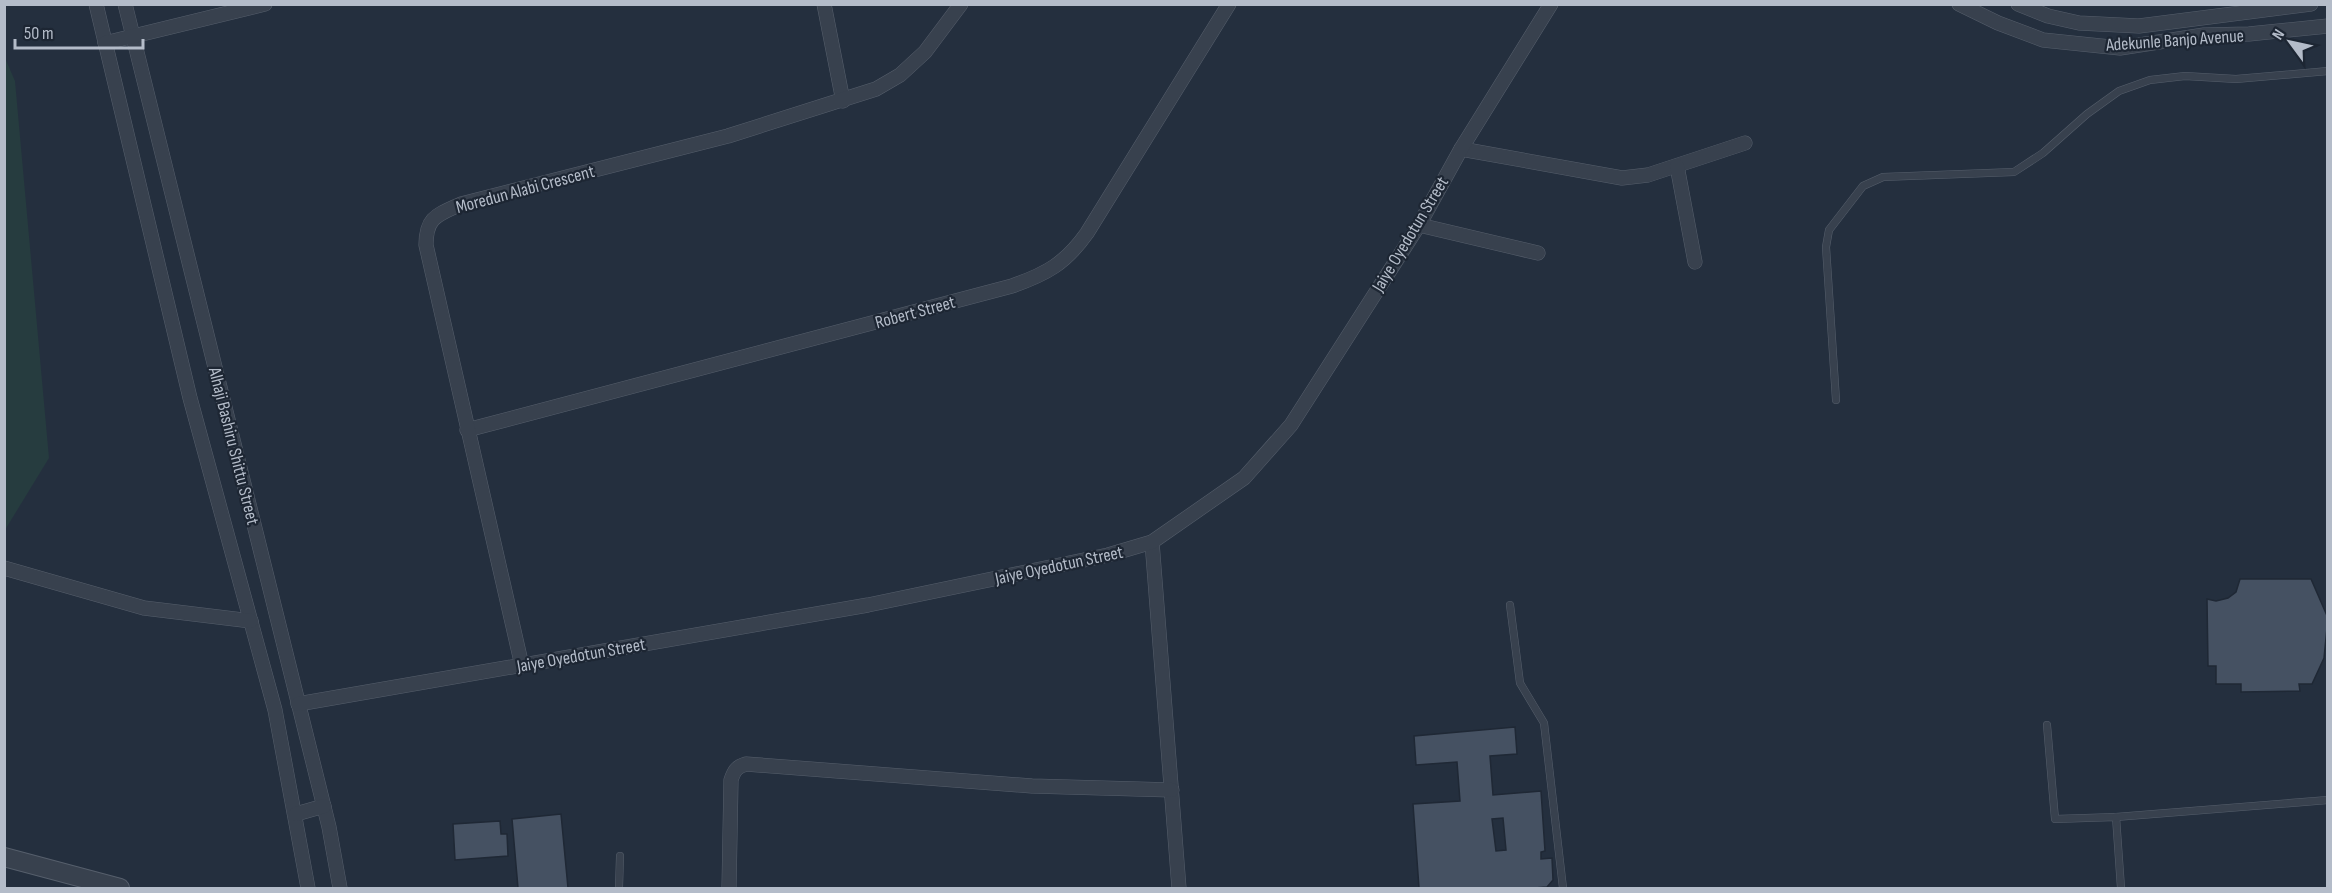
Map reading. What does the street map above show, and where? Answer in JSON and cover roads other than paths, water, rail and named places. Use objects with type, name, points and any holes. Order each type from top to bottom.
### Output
[{"type":"street","name":"Alhaji Bashiru Shittu Street","points":[[96,4],[190,398],[275,710],[308,888]]},
{"type":"street","name":"Alhaji Bashiru Shittu Street","points":[[125,4],[324,806],[340,888]]},
{"type":"street","points":[[105,43],[265,4]]},
{"type":"street","points":[[824,4],[843,101]]},
{"type":"street","name":"Moredun Alabi Crescent","points":[[522,666],[426,245],[426,228],[438,215],[461,204],[728,136],[876,89],[900,75],[925,52],[961,4]]},
{"type":"street","name":"Robert Street","points":[[467,430],[1000,289],[1048,272],[1064,261],[1087,233],[1229,4]]},
{"type":"street","name":"Jaiye Oyedotun Street","points":[[298,704],[868,605],[1108,555],[1152,542],[1244,478],[1291,425],[1419,225],[1461,149],[1551,4]]},
{"type":"street","name":"Adekunle Banjo Avenue","points":[[1959,4],[1998,23],[2043,40],[2120,48],[2204,35],[2249,34],[2328,26]]},
{"type":"street","name":"Adekunle Banjo Avenue","points":[[2018,4],[2049,16],[2079,23],[2139,26],[2311,4]]},
{"type":"street","points":[[1461,149],[1622,178],[1648,175],[1745,142]]},
{"type":"street","points":[[1677,166],[1695,262]]},
{"type":"street","points":[[1419,225],[1538,253]]},
{"type":"street","points":[[1152,542],[1179,888]]},
{"type":"street","points":[[4,568],[144,608],[251,621]]},
{"type":"street","points":[[729,888],[731,780],[733,772],[739,766],[746,764],[1032,786],[1172,790]]},
{"type":"street","points":[[296,814],[324,806]]},
{"type":"street","points":[[4,856],[120,888]]},
{"type":"lane","points":[[1836,400],[1826,248],[1829,230],[1863,186],[1884,177],[2014,172],[2043,153],[2087,114],[2119,91],[2150,80],[2185,76],[2236,79],[2328,71]]},
{"type":"lane","points":[[1510,605],[1520,682],[1544,723],[1563,888]]},
{"type":"lane","points":[[2047,725],[2055,819],[2116,817],[2328,800]]},
{"type":"lane","points":[[2116,817],[2121,888]]},
{"type":"lane","points":[[619,888],[620,855]]}]
